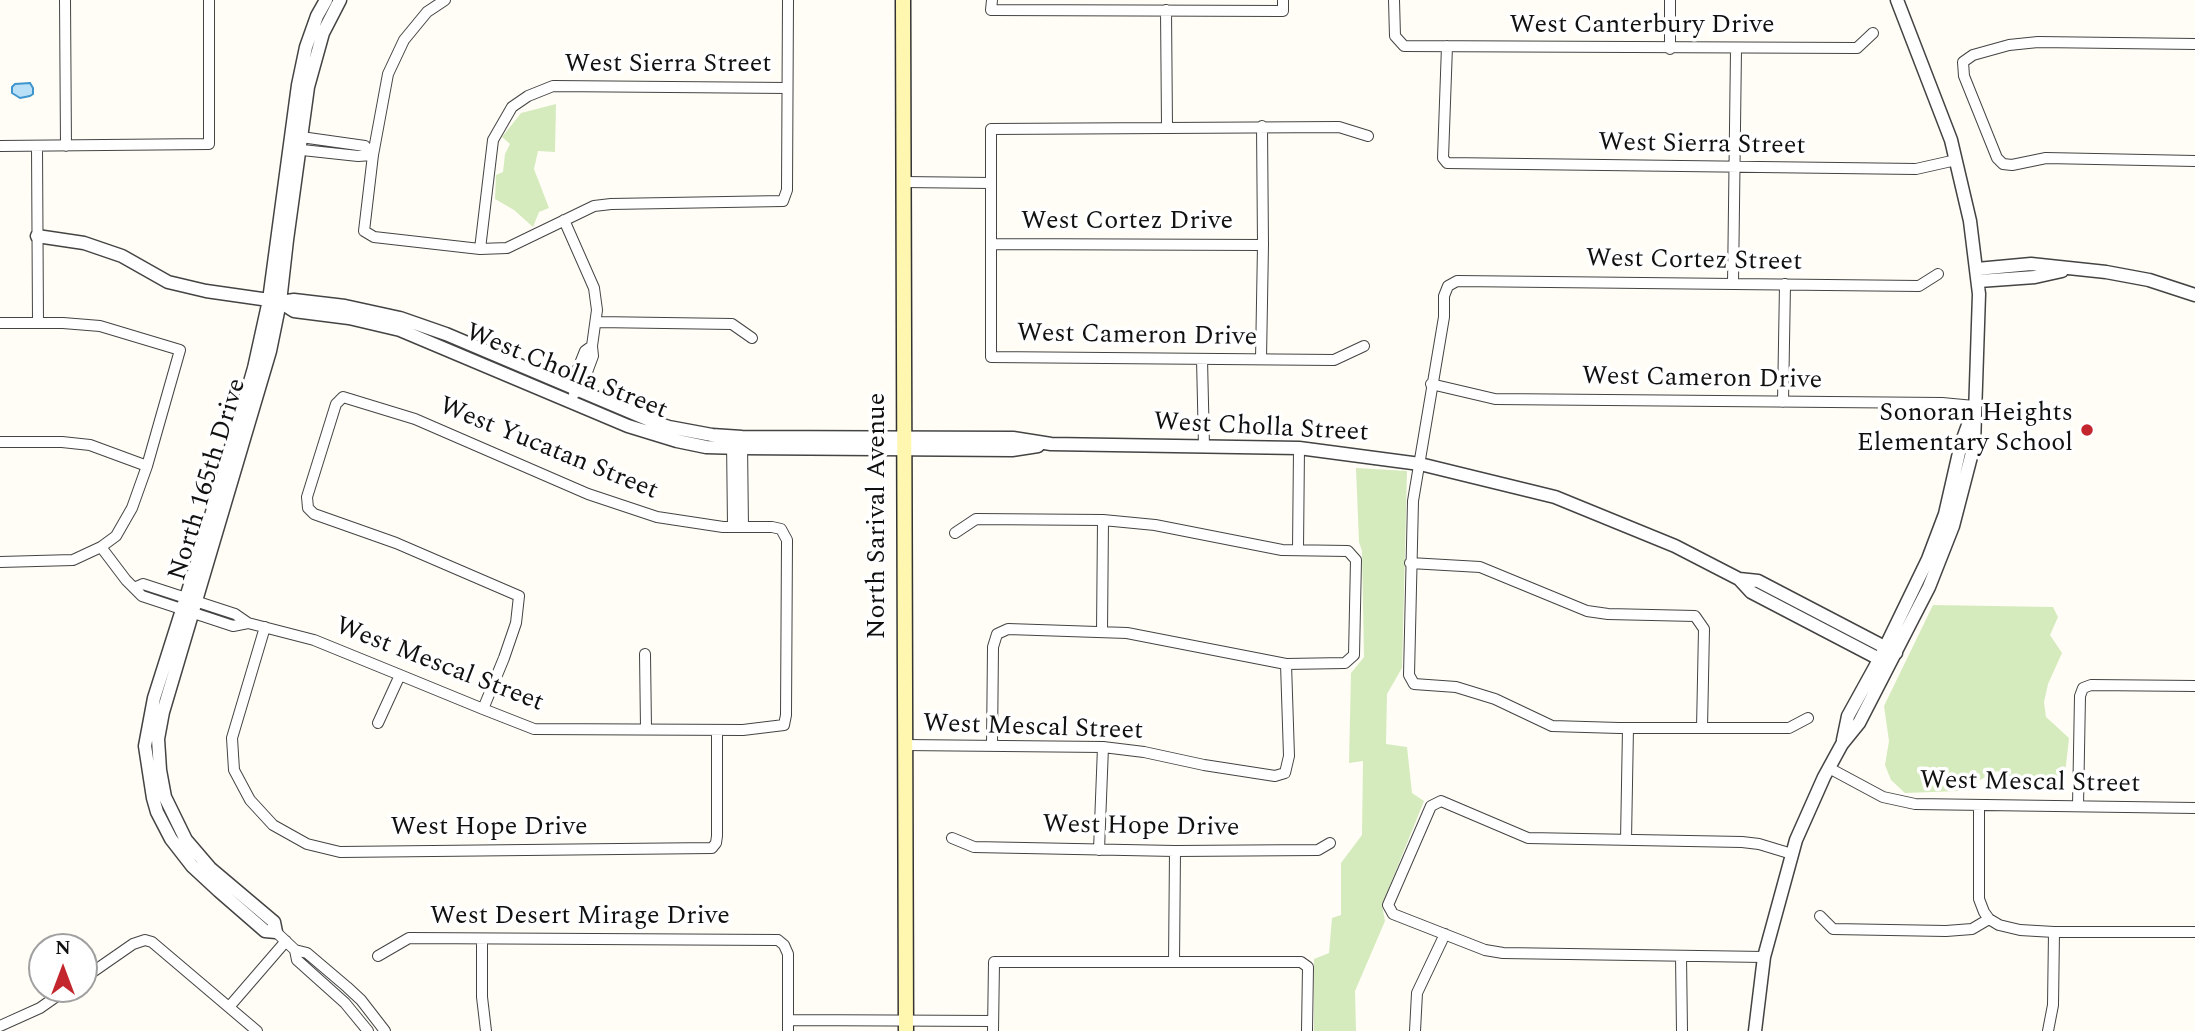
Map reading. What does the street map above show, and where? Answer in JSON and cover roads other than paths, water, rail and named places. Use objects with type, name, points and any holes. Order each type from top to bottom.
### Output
[{"type":"main road","name":"North Sarival Avenue","points":[[903,0],[906,1025]]},
{"type":"street","points":[[65,0],[66,146]]},
{"type":"street","points":[[0,146],[209,144],[209,0]]},
{"type":"street","points":[[326,0],[306,47],[298,85],[295,142],[358,156],[373,155]]},
{"type":"street","name":"North 165th Drive","points":[[281,937],[274,922],[210,868],[177,825],[165,797],[159,754],[160,725],[189,606],[259,393],[295,142],[317,49],[340,0]]},
{"type":"street","points":[[445,0],[427,12],[404,40],[388,74],[373,155],[364,231],[374,237],[480,249],[507,248],[594,206],[783,201],[787,190],[788,0]]},
{"type":"street","name":"West Canterbury Drive","points":[[1394,0],[1395,36],[1404,46],[1857,48],[1873,33]]},
{"type":"street","points":[[1670,0],[1670,49]]},
{"type":"street","points":[[1755,1031],[1764,957],[1792,854],[1842,744],[1848,716],[1888,656],[1928,559],[1945,514],[1961,444],[1975,406],[1979,348],[1978,275],[1970,220],[1940,108],[1897,0]]},
{"type":"street","points":[[992,5],[1166,10],[1283,5]]},
{"type":"street","points":[[1166,10],[1167,127]]},
{"type":"street","points":[[2195,44],[2038,42],[2009,45],[1973,55],[1963,62],[1964,76],[1997,158],[2003,164],[2012,165],[2046,158],[2195,161]]},
{"type":"street","name":"West Sierra Street","points":[[1447,46],[1443,158],[1447,163],[1916,169],[1956,160]]},
{"type":"street","points":[[1733,284],[1736,49]]},
{"type":"street","name":"West Sierra Street","points":[[480,249],[493,140],[512,107],[528,96],[553,86],[787,88]]},
{"type":"street","points":[[1261,359],[1262,126]]},
{"type":"street","points":[[991,244],[991,129],[1339,127],[1368,136]]},
{"type":"street","points":[[37,146],[38,323]]},
{"type":"street","points":[[903,182],[991,183]]},
{"type":"street","points":[[564,220],[594,288],[597,323],[592,346],[585,351],[573,381],[573,395]]},
{"type":"street","name":"West Cholla Street","points":[[37,236],[85,243],[122,256],[168,282],[205,291],[274,301],[294,311],[349,318],[400,330],[669,428],[737,442],[903,443],[1012,450],[1051,444],[1299,448],[1420,464],[1555,497],[1675,546],[1739,579],[1751,592],[1888,656]]},
{"type":"street","name":"West Cortez Drive","points":[[991,244],[1263,245]]},
{"type":"street","name":"West Cameron Drive","points":[[991,244],[991,357],[1334,360],[1364,346]]},
{"type":"street","points":[[1978,275],[2035,277],[2069,269],[2125,274],[2194,291]]},
{"type":"street","name":"West Cortez Street","points":[[1431,384],[1444,317],[1444,296],[1448,286],[1457,281],[1919,286],[1938,274]]},
{"type":"street","points":[[1783,402],[1786,284]]},
{"type":"street","points":[[0,323],[100,326],[180,350],[147,466],[127,517],[116,536],[101,547],[72,559],[0,562]]},
{"type":"street","points":[[597,323],[732,324],[752,338]]},
{"type":"street","points":[[1202,359],[1204,446]]},
{"type":"street","points":[[1431,384],[1413,501],[1409,675],[1414,684],[1456,687],[1496,699],[1552,726],[1789,729],[1808,718]]},
{"type":"street","name":"West Cameron Drive","points":[[1431,384],[1495,398],[1942,403],[1975,406]]},
{"type":"street","name":"West Yucatan Street","points":[[483,709],[516,623],[519,596],[396,543],[314,514],[308,508],[307,497],[336,404],[343,397],[415,419],[588,494],[670,520],[781,529],[787,540],[784,725]]},
{"type":"street","points":[[0,442],[90,445],[147,466]]},
{"type":"street","points":[[737,442],[738,527]]},
{"type":"street","points":[[1298,549],[1299,448]]},
{"type":"street","points":[[955,533],[976,519],[1103,520],[1155,525],[1282,550],[1348,551],[1356,560],[1354,655],[1345,663],[1286,664],[1127,633],[1008,629],[997,634],[993,646],[992,745]]},
{"type":"street","points":[[1102,632],[1103,520]]},
{"type":"street","name":"West Mescal Street","points":[[101,547],[134,588],[143,584],[233,626],[248,623],[314,640],[534,729],[743,730],[784,725]]},
{"type":"street","points":[[1410,563],[1480,567],[1587,611],[1695,616],[1704,629],[1702,728]]},
{"type":"street","name":"West Hope Drive","points":[[265,627],[232,738],[234,770],[250,800],[273,825],[307,844],[340,852],[712,848],[718,836],[717,730]]},
{"type":"street","points":[[645,654],[646,729]]},
{"type":"street","name":"West Mescal Street","points":[[904,745],[1103,747],[1275,776],[1285,773],[1289,757],[1286,664]]},
{"type":"street","points":[[378,723],[400,675]]},
{"type":"street","points":[[2078,806],[2080,696],[2083,688],[2091,685],[2195,686]]},
{"type":"street","points":[[1626,840],[1628,728]]},
{"type":"street","points":[[1099,850],[1103,747]]},
{"type":"street","name":"West Mescal Street","points":[[1829,768],[1883,797],[1915,804],[2195,808]]},
{"type":"street","points":[[1764,957],[1503,953],[1485,950],[1393,914],[1388,905],[1431,806],[1441,801],[1528,838],[1742,842],[1792,854]]},
{"type":"street","points":[[1979,805],[1979,899],[1989,919],[1999,925],[2020,930],[2054,932],[2195,932]]},
{"type":"street","name":"West Hope Drive","points":[[952,838],[974,847],[1099,850],[1318,850],[1329,843]]},
{"type":"street","points":[[1174,962],[1175,851]]},
{"type":"street","points":[[1820,916],[1833,929],[1933,931],[1972,929],[1989,919]]},
{"type":"street","points":[[2048,1031],[2053,1005],[2054,932]]},
{"type":"street","points":[[1415,1031],[1417,993],[1445,934]]},
{"type":"street","points":[[229,1007],[281,937],[295,950],[307,953],[347,987],[385,1031]]},
{"type":"street","name":"West Desert Mirage Drive","points":[[379,956],[409,938],[778,940],[788,954],[788,1025]]},
{"type":"street","points":[[482,939],[482,997],[486,1031]]},
{"type":"street","points":[[98,968],[133,944],[145,940],[152,942],[257,1031]]},
{"type":"street","points":[[295,950],[297,960],[345,1003],[368,1031]]},
{"type":"street","points":[[1681,956],[1682,1031]]},
{"type":"street","points":[[788,1025],[993,1026],[994,962],[1301,962],[1308,967],[1307,1031]]},
{"type":"street","points":[[0,1026],[46,1003]]},
{"type":"water","points":[[30,83],[33,94],[30,96],[20,98],[12,93],[15,84]]},
{"type":"place","name":"Sonoran Heights Elementary School","points":[[2087,430]]}]
